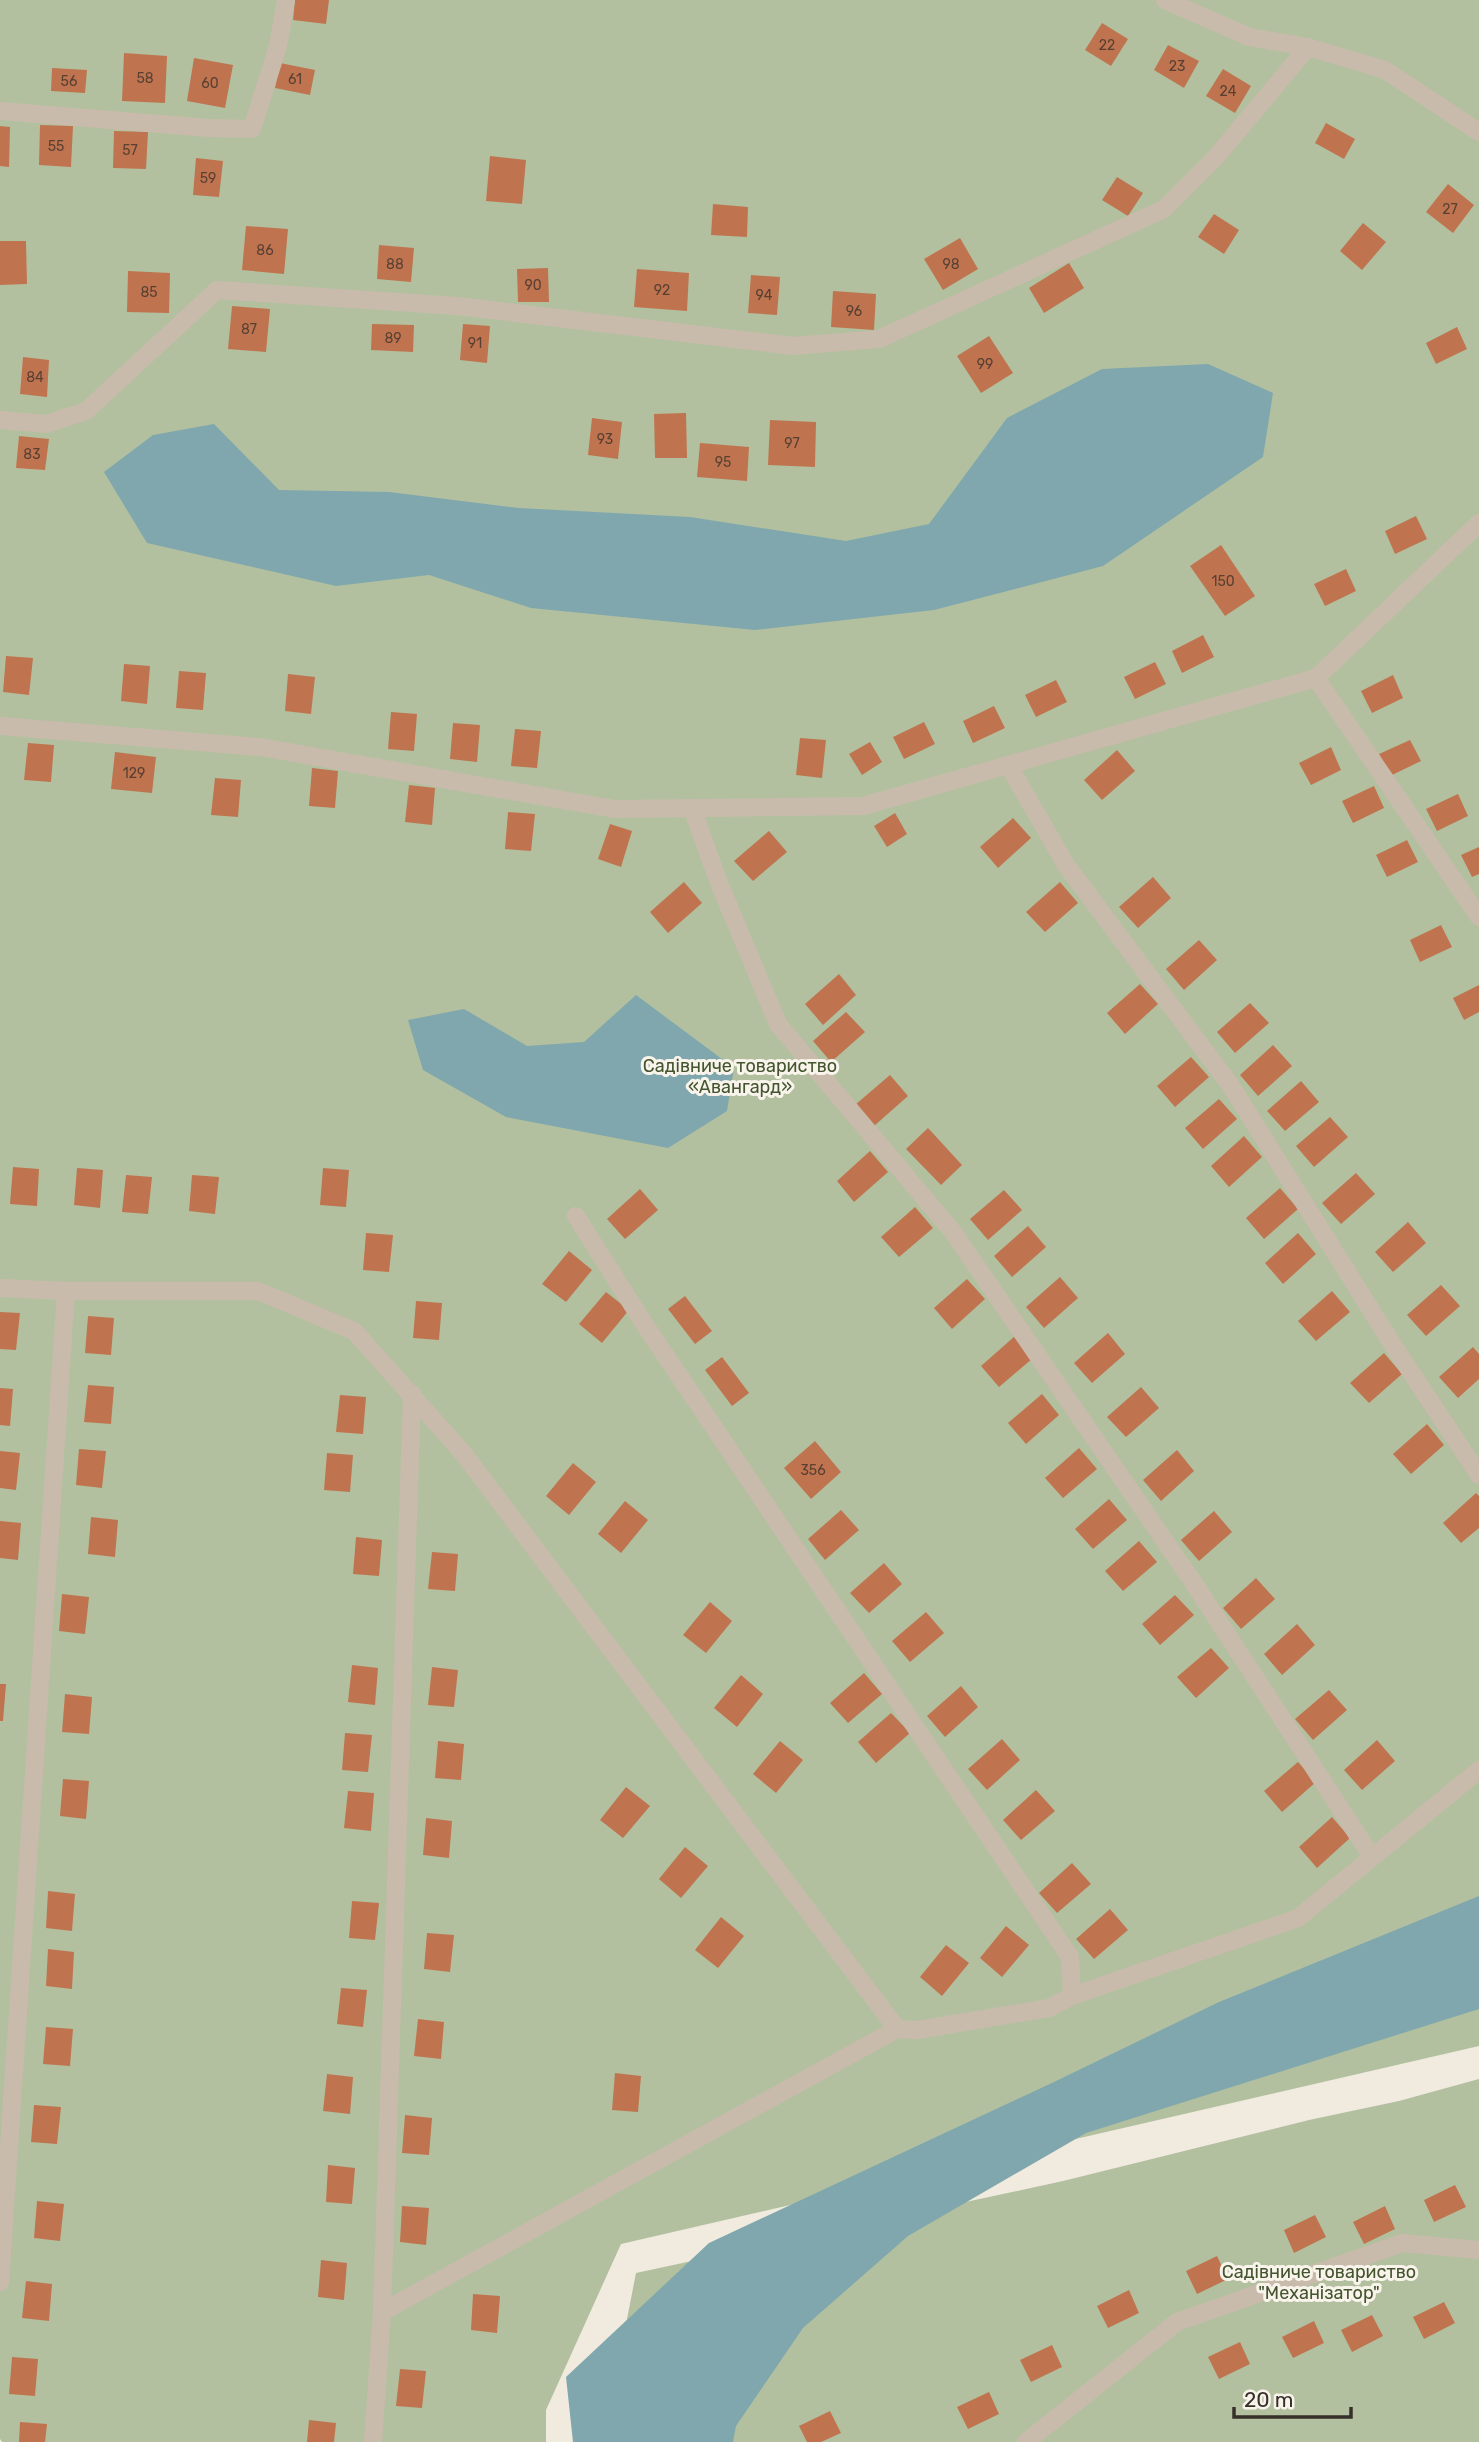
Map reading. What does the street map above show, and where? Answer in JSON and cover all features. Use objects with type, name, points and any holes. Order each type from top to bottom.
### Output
[{"type":"street","points":[[0,110],[209,128],[252,129],[278,46],[286,0]]},
{"type":"street","points":[[1165,0],[1249,37],[1308,47],[1385,70],[1479,132]]},
{"type":"street","points":[[0,420],[46,424],[86,411],[217,290],[457,306],[793,346],[879,339],[1164,209],[1216,157],[1308,47]]},
{"type":"street","points":[[0,726],[260,747],[614,809],[863,806],[1316,678],[1479,523]]},
{"type":"street","points":[[1316,678],[1479,917]]},
{"type":"street","points":[[1009,766],[1066,865],[1231,1086],[1391,1342],[1479,1475]]},
{"type":"street","points":[[692,808],[719,884],[778,1024],[953,1232],[1193,1582],[1372,1857]]},
{"type":"street","points":[[576,1216],[651,1334],[1070,1957],[1072,1996]]},
{"type":"street","points":[[0,1288],[66,1291],[258,1291],[354,1331],[463,1453],[897,2029]]},
{"type":"street","points":[[0,2282],[66,1291]]},
{"type":"street","points":[[373,2442],[382,2312],[412,1394]]},
{"type":"street","points":[[382,2312],[897,2029],[917,2030],[1049,2008],[1072,1996],[1298,1918],[1479,1770]]},
{"type":"street","points":[[1026,2442],[1177,2322],[1402,2243],[1479,2250]]},
{"type":"green space","name":"Садівниче товариство «Авангард»","points":[[0,0],[1479,0],[1479,2046],[621,2244],[546,2410],[546,2442],[2,2442]]},
{"type":"green space","name":"Садівниче товариство \"Механізатор\"","points":[[1479,2079],[1479,2442],[603,2442],[636,2273],[1063,2181],[1309,2120],[1399,2101]]},
{"type":"water","points":[[1208,364],[1273,393],[1263,457],[1103,566],[934,610],[755,630],[531,608],[429,575],[336,586],[147,543],[104,472],[153,435],[214,424],[279,490],[389,492],[519,508],[690,517],[846,541],[929,524],[1007,418],[1102,369]]},
{"type":"water","points":[[636,995],[734,1068],[727,1111],[668,1148],[506,1117],[423,1070],[408,1020],[464,1009],[527,1046],[584,1042]]},
{"type":"water","points":[[1479,1896],[1479,2009],[1086,2133],[908,2236],[803,2328],[736,2426],[733,2442],[573,2442],[566,2377],[709,2243],[1219,2002]]},
{"type":"building","points":[[295,0],[329,0],[326,24],[293,20]]},
{"type":"building","points":[[1102,23],[1128,39],[1111,66],[1085,50]]},
{"type":"building","points":[[1168,45],[1199,61],[1184,88],[1154,70]]},
{"type":"building","points":[[124,53],[167,56],[165,103],[122,101]]},
{"type":"building","points":[[194,58],[233,65],[225,108],[187,101]]},
{"type":"building","points":[[280,63],[315,70],[310,95],[275,88]]},
{"type":"building","points":[[52,68],[87,70],[85,93],[51,91]]},
{"type":"building","points":[[1223,69],[1251,86],[1235,113],[1206,96]]},
{"type":"building","points":[[1326,123],[1355,139],[1344,159],[1315,143]]},
{"type":"building","points":[[40,125],[73,126],[71,167],[39,165]]},
{"type":"building","points":[[0,126],[10,127],[9,167],[0,166]]},
{"type":"building","points":[[114,131],[148,132],[146,169],[113,168]]},
{"type":"building","points":[[490,156],[526,160],[522,204],[486,201]]},
{"type":"building","points":[[196,158],[223,161],[219,197],[193,195]]},
{"type":"building","points":[[1117,177],[1143,193],[1128,216],[1102,200]]},
{"type":"building","points":[[1448,184],[1474,205],[1453,233],[1426,212]]},
{"type":"building","points":[[713,204],[748,207],[747,237],[711,235]]},
{"type":"building","points":[[1214,214],[1239,230],[1224,254],[1198,237]]},
{"type":"building","points":[[1363,223],[1386,242],[1362,270],[1340,251]]},
{"type":"building","points":[[246,226],[288,229],[284,274],[242,270]]},
{"type":"building","points":[[960,238],[978,269],[943,290],[924,259]]},
{"type":"building","points":[[0,241],[26,241],[27,284],[0,285]]},
{"type":"building","points":[[379,245],[414,248],[411,282],[377,279]]},
{"type":"building","points":[[1069,263],[1084,288],[1044,313],[1029,288]]},
{"type":"building","points":[[548,268],[549,302],[518,302],[517,269]]},
{"type":"building","points":[[637,269],[689,273],[687,311],[634,307]]},
{"type":"building","points":[[128,271],[170,273],[169,313],[127,312]]},
{"type":"building","points":[[751,275],[780,277],[777,315],[748,313]]},
{"type":"building","points":[[833,291],[876,294],[874,330],[831,327]]},
{"type":"building","points":[[232,306],[270,309],[266,352],[228,349]]},
{"type":"building","points":[[372,324],[414,325],[413,352],[371,350]]},
{"type":"building","points":[[463,324],[490,326],[487,363],[460,360]]},
{"type":"building","points":[[1457,327],[1467,349],[1436,364],[1426,343]]},
{"type":"building","points":[[989,336],[1013,373],[981,393],[957,356]]},
{"type":"building","points":[[23,357],[49,360],[47,397],[20,394]]},
{"type":"building","points":[[686,413],[687,458],[655,458],[654,414]]},
{"type":"building","points":[[592,418],[622,422],[618,459],[588,455]]},
{"type":"building","points":[[770,420],[816,422],[815,467],[768,465]]},
{"type":"building","points":[[19,436],[49,439],[45,470],[16,468]]},
{"type":"building","points":[[700,443],[749,447],[747,481],[697,477]]},
{"type":"building","points":[[1416,516],[1427,539],[1395,554],[1385,531]]},
{"type":"building","points":[[1221,545],[1255,596],[1225,616],[1190,566]]},
{"type":"building","points":[[1346,569],[1356,591],[1325,606],[1314,584]]},
{"type":"building","points":[[1203,635],[1214,657],[1182,673],[1172,651]]},
{"type":"building","points":[[6,656],[33,658],[29,695],[3,692]]},
{"type":"building","points":[[1155,662],[1166,684],[1135,699],[1124,677]]},
{"type":"building","points":[[124,664],[150,666],[147,704],[121,701]]},
{"type":"building","points":[[179,671],[206,673],[203,710],[176,708]]},
{"type":"building","points":[[288,674],[315,677],[311,714],[285,711]]},
{"type":"building","points":[[1393,675],[1403,698],[1372,713],[1361,691]]},
{"type":"building","points":[[1056,680],[1067,702],[1036,717],[1025,695]]},
{"type":"building","points":[[994,706],[1005,728],[973,743],[963,721]]},
{"type":"building","points":[[391,712],[417,714],[414,751],[388,749]]},
{"type":"building","points":[[924,722],[935,744],[904,759],[893,737]]},
{"type":"building","points":[[453,723],[480,725],[477,762],[450,759]]},
{"type":"building","points":[[515,729],[541,731],[537,768],[511,766]]},
{"type":"building","points":[[800,738],[826,740],[822,778],[796,775]]},
{"type":"building","points":[[1410,740],[1421,761],[1390,776],[1379,754]]},
{"type":"building","points":[[870,742],[882,762],[862,775],[849,754]]},
{"type":"building","points":[[28,743],[54,745],[51,782],[24,780]]},
{"type":"building","points":[[1331,747],[1341,770],[1311,785],[1299,763]]},
{"type":"building","points":[[1117,750],[1135,771],[1102,800],[1084,780]]},
{"type":"building","points":[[115,752],[156,757],[152,793],[111,789]]},
{"type":"building","points":[[312,768],[338,771],[335,808],[309,806]]},
{"type":"building","points":[[215,778],[241,780],[238,817],[211,815]]},
{"type":"building","points":[[409,785],[435,788],[432,825],[405,822]]},
{"type":"building","points":[[1374,786],[1384,808],[1353,823],[1342,801]]},
{"type":"building","points":[[1458,794],[1468,816],[1437,831],[1426,809]]},
{"type":"building","points":[[508,812],[535,814],[531,851],[505,849]]},
{"type":"building","points":[[895,813],[907,834],[887,847],[874,826]]},
{"type":"building","points":[[1013,818],[1031,838],[998,868],[980,847]]},
{"type":"building","points":[[610,824],[632,831],[621,867],[598,859]]},
{"type":"building","points":[[769,831],[787,852],[753,881],[734,861]]},
{"type":"building","points":[[1407,840],[1418,862],[1387,877],[1376,855]]},
{"type":"building","points":[[1479,847],[1479,874],[1472,877],[1461,855]]},
{"type":"building","points":[[1153,877],[1171,898],[1138,928],[1119,907]]},
{"type":"building","points":[[684,882],[702,903],[668,933],[650,912]]},
{"type":"building","points":[[1060,882],[1078,903],[1045,932],[1026,912]]},
{"type":"building","points":[[1441,925],[1452,947],[1420,962],[1410,940]]},
{"type":"building","points":[[1199,940],[1217,960],[1184,990],[1166,969]]},
{"type":"building","points":[[839,974],[856,995],[823,1025],[805,1004]]},
{"type":"building","points":[[1140,984],[1158,1004],[1125,1034],[1107,1013]]},
{"type":"building","points":[[1479,985],[1479,1012],[1464,1020],[1453,998]]},
{"type":"building","points":[[1250,1003],[1269,1023],[1235,1053],[1217,1032]]},
{"type":"building","points":[[846,1012],[865,1032],[831,1062],[813,1041]]},
{"type":"building","points":[[1273,1045],[1292,1066],[1258,1096],[1240,1075]]},
{"type":"building","points":[[1191,1057],[1209,1077],[1175,1107],[1157,1086]]},
{"type":"building","points":[[890,1075],[908,1096],[874,1126],[855,1105]]},
{"type":"building","points":[[1301,1081],[1319,1102],[1285,1131],[1267,1111]]},
{"type":"building","points":[[1219,1099],[1237,1119],[1203,1149],[1185,1128]]},
{"type":"building","points":[[1330,1117],[1348,1137],[1314,1167],[1296,1146]]},
{"type":"building","points":[[928,1128],[962,1165],[941,1185],[906,1149]]},
{"type":"building","points":[[1244,1136],[1262,1157],[1229,1187],[1211,1166]]},
{"type":"building","points":[[870,1151],[888,1172],[854,1202],[837,1181]]},
{"type":"building","points":[[13,1167],[39,1169],[37,1206],[10,1204]]},
{"type":"building","points":[[77,1168],[103,1170],[100,1208],[74,1205]]},
{"type":"building","points":[[323,1168],[349,1170],[346,1207],[320,1205]]},
{"type":"building","points":[[1356,1173],[1375,1194],[1341,1224],[1322,1203]]},
{"type":"building","points":[[126,1175],[152,1177],[148,1214],[122,1212]]},
{"type":"building","points":[[192,1175],[219,1177],[215,1214],[189,1211]]},
{"type":"building","points":[[1280,1188],[1298,1209],[1264,1239],[1246,1218]]},
{"type":"building","points":[[640,1189],[658,1210],[625,1239],[607,1219]]},
{"type":"building","points":[[1004,1190],[1022,1210],[988,1240],[970,1219]]},
{"type":"building","points":[[915,1207],[933,1228],[899,1257],[881,1237]]},
{"type":"building","points":[[1408,1222],[1426,1243],[1393,1272],[1375,1252]]},
{"type":"building","points":[[1028,1226],[1046,1247],[1012,1277],[994,1256]]},
{"type":"building","points":[[366,1233],[393,1235],[389,1272],[363,1270]]},
{"type":"building","points":[[1298,1233],[1316,1254],[1283,1284],[1265,1263]]},
{"type":"building","points":[[569,1251],[592,1270],[566,1302],[542,1284]]},
{"type":"building","points":[[1060,1277],[1078,1298],[1044,1328],[1026,1307]]},
{"type":"building","points":[[967,1279],[985,1299],[952,1329],[934,1308]]},
{"type":"building","points":[[1441,1285],[1460,1306],[1426,1336],[1407,1315]]},
{"type":"building","points":[[1332,1291],[1350,1312],[1316,1341],[1298,1321]]},
{"type":"building","points":[[606,1292],[629,1310],[602,1343],[579,1324]]},
{"type":"building","points":[[685,1296],[712,1331],[695,1344],[668,1309]]},
{"type":"building","points":[[416,1301],[442,1303],[439,1340],[413,1338]]},
{"type":"building","points":[[0,1312],[20,1313],[16,1350],[0,1349]]},
{"type":"building","points":[[88,1316],[114,1318],[111,1355],[85,1353]]},
{"type":"building","points":[[1108,1333],[1125,1354],[1092,1383],[1074,1363]]},
{"type":"building","points":[[1015,1336],[1033,1358],[999,1387],[981,1366]]},
{"type":"building","points":[[1473,1347],[1479,1354],[1479,1379],[1458,1398],[1439,1377]]},
{"type":"building","points":[[1384,1353],[1402,1374],[1369,1403],[1350,1383]]},
{"type":"building","points":[[722,1357],[749,1393],[732,1406],[705,1370]]},
{"type":"building","points":[[88,1385],[114,1387],[111,1424],[84,1422]]},
{"type":"building","points":[[1141,1387],[1159,1408],[1126,1437],[1107,1417]]},
{"type":"building","points":[[0,1388],[13,1389],[10,1426],[0,1425]]},
{"type":"building","points":[[1042,1394],[1059,1415],[1026,1444],[1008,1423]]},
{"type":"building","points":[[340,1395],[366,1397],[363,1434],[336,1432]]},
{"type":"building","points":[[1427,1424],[1444,1445],[1411,1474],[1393,1454]]},
{"type":"building","points":[[815,1441],[841,1472],[811,1499],[784,1468]]},
{"type":"building","points":[[1079,1448],[1097,1469],[1063,1498],[1045,1478]]},
{"type":"building","points":[[79,1449],[106,1451],[102,1488],[76,1485]]},
{"type":"building","points":[[1177,1450],[1194,1471],[1161,1501],[1143,1480]]},
{"type":"building","points":[[0,1451],[20,1453],[16,1490],[0,1488]]},
{"type":"building","points":[[327,1453],[353,1455],[350,1492],[324,1490]]},
{"type":"building","points":[[573,1463],[596,1482],[569,1515],[546,1496]]},
{"type":"building","points":[[1476,1493],[1479,1496],[1479,1528],[1461,1543],[1443,1523]]},
{"type":"building","points":[[1109,1499],[1127,1520],[1093,1549],[1075,1529]]},
{"type":"building","points":[[625,1501],[648,1520],[621,1553],[598,1534]]},
{"type":"building","points":[[841,1510],[859,1530],[825,1560],[808,1539]]},
{"type":"building","points":[[1214,1511],[1232,1532],[1199,1561],[1181,1540]]},
{"type":"building","points":[[91,1517],[118,1520],[115,1557],[88,1554]]},
{"type":"building","points":[[0,1521],[21,1523],[18,1560],[0,1558]]},
{"type":"building","points":[[356,1537],[382,1540],[379,1576],[353,1574]]},
{"type":"building","points":[[1139,1541],[1157,1562],[1123,1591],[1105,1571]]},
{"type":"building","points":[[432,1552],[458,1554],[455,1591],[428,1589]]},
{"type":"building","points":[[884,1563],[902,1584],[869,1613],[850,1593]]},
{"type":"building","points":[[1256,1578],[1275,1599],[1241,1629],[1223,1608]]},
{"type":"building","points":[[62,1594],[89,1597],[85,1634],[59,1631]]},
{"type":"building","points":[[1175,1595],[1194,1615],[1160,1645],[1142,1624]]},
{"type":"building","points":[[710,1602],[732,1621],[706,1653],[683,1635]]},
{"type":"building","points":[[926,1612],[944,1633],[910,1662],[892,1641]]},
{"type":"building","points":[[1297,1624],[1315,1645],[1282,1675],[1264,1654]]},
{"type":"building","points":[[1211,1648],[1229,1668],[1196,1698],[1177,1677]]},
{"type":"building","points":[[352,1665],[378,1668],[375,1705],[348,1702]]},
{"type":"building","points":[[432,1667],[458,1670],[454,1707],[428,1705]]},
{"type":"building","points":[[864,1673],[882,1694],[848,1723],[830,1703]]},
{"type":"building","points":[[741,1675],[763,1694],[737,1727],[714,1708]]},
{"type":"building","points":[[0,1684],[6,1684],[3,1721],[0,1721]]},
{"type":"building","points":[[961,1686],[978,1707],[945,1737],[927,1716]]},
{"type":"building","points":[[1329,1690],[1347,1710],[1313,1740],[1295,1719]]},
{"type":"building","points":[[65,1694],[92,1697],[89,1734],[62,1732]]},
{"type":"building","points":[[891,1713],[910,1733],[876,1763],[858,1742]]},
{"type":"building","points":[[345,1733],[372,1735],[368,1772],[342,1770]]},
{"type":"building","points":[[1002,1739],[1020,1760],[987,1790],[968,1769]]},
{"type":"building","points":[[1377,1740],[1395,1761],[1362,1790],[1344,1770]]},
{"type":"building","points":[[438,1741],[464,1744],[461,1780],[435,1778]]},
{"type":"building","points":[[780,1741],[803,1760],[776,1793],[753,1774]]},
{"type":"building","points":[[1298,1762],[1316,1782],[1282,1812],[1264,1791]]},
{"type":"building","points":[[63,1779],[89,1781],[86,1819],[60,1816]]},
{"type":"building","points":[[626,1787],[650,1806],[623,1838],[600,1820]]},
{"type":"building","points":[[1036,1790],[1055,1811],[1021,1840],[1003,1820]]},
{"type":"building","points":[[348,1791],[374,1793],[371,1831],[344,1828]]},
{"type":"building","points":[[1332,1817],[1350,1838],[1317,1868],[1299,1847]]},
{"type":"building","points":[[426,1818],[452,1821],[449,1858],[423,1855]]},
{"type":"building","points":[[685,1847],[708,1866],[681,1898],[659,1879]]},
{"type":"building","points":[[1072,1863],[1091,1884],[1057,1913],[1039,1893]]},
{"type":"building","points":[[48,1891],[75,1894],[72,1931],[46,1928]]},
{"type":"building","points":[[352,1901],[379,1903],[375,1940],[349,1938]]},
{"type":"building","points":[[1110,1909],[1128,1930],[1094,1959],[1076,1939]]},
{"type":"building","points":[[721,1917],[744,1936],[718,1968],[695,1950]]},
{"type":"building","points":[[1006,1926],[1029,1945],[1002,1977],[980,1958]]},
{"type":"building","points":[[427,1933],[454,1935],[450,1972],[424,1969]]},
{"type":"building","points":[[946,1945],[969,1963],[942,1996],[920,1977]]},
{"type":"building","points":[[48,1949],[74,1952],[72,1989],[46,1986]]},
{"type":"building","points":[[341,1988],[367,1990],[363,2027],[337,2024]]},
{"type":"building","points":[[418,2019],[444,2022],[441,2059],[414,2056]]},
{"type":"building","points":[[46,2027],[73,2029],[70,2066],[43,2064]]},
{"type":"building","points":[[615,2073],[641,2076],[638,2112],[612,2110]]},
{"type":"building","points":[[327,2074],[353,2077],[350,2114],[323,2111]]},
{"type":"building","points":[[34,2105],[61,2107],[57,2144],[31,2142]]},
{"type":"building","points":[[405,2115],[432,2118],[429,2155],[402,2153]]},
{"type":"building","points":[[328,2165],[355,2168],[352,2204],[326,2202]]},
{"type":"building","points":[[1455,2185],[1466,2207],[1434,2222],[1424,2200]]},
{"type":"building","points":[[37,2201],[64,2204],[60,2241],[34,2238]]},
{"type":"building","points":[[402,2206],[429,2208],[426,2245],[400,2242]]},
{"type":"building","points":[[1385,2206],[1395,2229],[1364,2244],[1353,2222]]},
{"type":"building","points":[[1315,2215],[1326,2237],[1294,2253],[1284,2230]]},
{"type":"building","points":[[1217,2256],[1228,2279],[1197,2294],[1186,2271]]},
{"type":"building","points":[[321,2260],[347,2263],[344,2300],[318,2297]]},
{"type":"building","points":[[26,2281],[52,2284],[49,2321],[22,2318]]},
{"type":"building","points":[[1129,2290],[1139,2313],[1108,2328],[1097,2306]]},
{"type":"building","points":[[473,2294],[500,2296],[497,2333],[471,2330]]},
{"type":"building","points":[[1444,2302],[1455,2323],[1424,2339],[1413,2317]]},
{"type":"building","points":[[1372,2315],[1383,2336],[1352,2352],[1341,2330]]},
{"type":"building","points":[[1314,2321],[1324,2343],[1293,2358],[1282,2337]]},
{"type":"building","points":[[1240,2342],[1250,2364],[1219,2379],[1208,2357]]},
{"type":"building","points":[[1052,2345],[1062,2367],[1031,2382],[1020,2360]]},
{"type":"building","points":[[12,2357],[38,2359],[35,2396],[9,2394]]},
{"type":"building","points":[[400,2369],[426,2371],[422,2408],[396,2406]]},
{"type":"building","points":[[989,2392],[999,2414],[968,2429],[957,2407]]},
{"type":"building","points":[[830,2411],[841,2433],[821,2442],[807,2442],[799,2426]]},
{"type":"building","points":[[309,2420],[336,2423],[334,2442],[307,2442]]},
{"type":"building","points":[[20,2422],[47,2424],[45,2442],[19,2442]]}]
